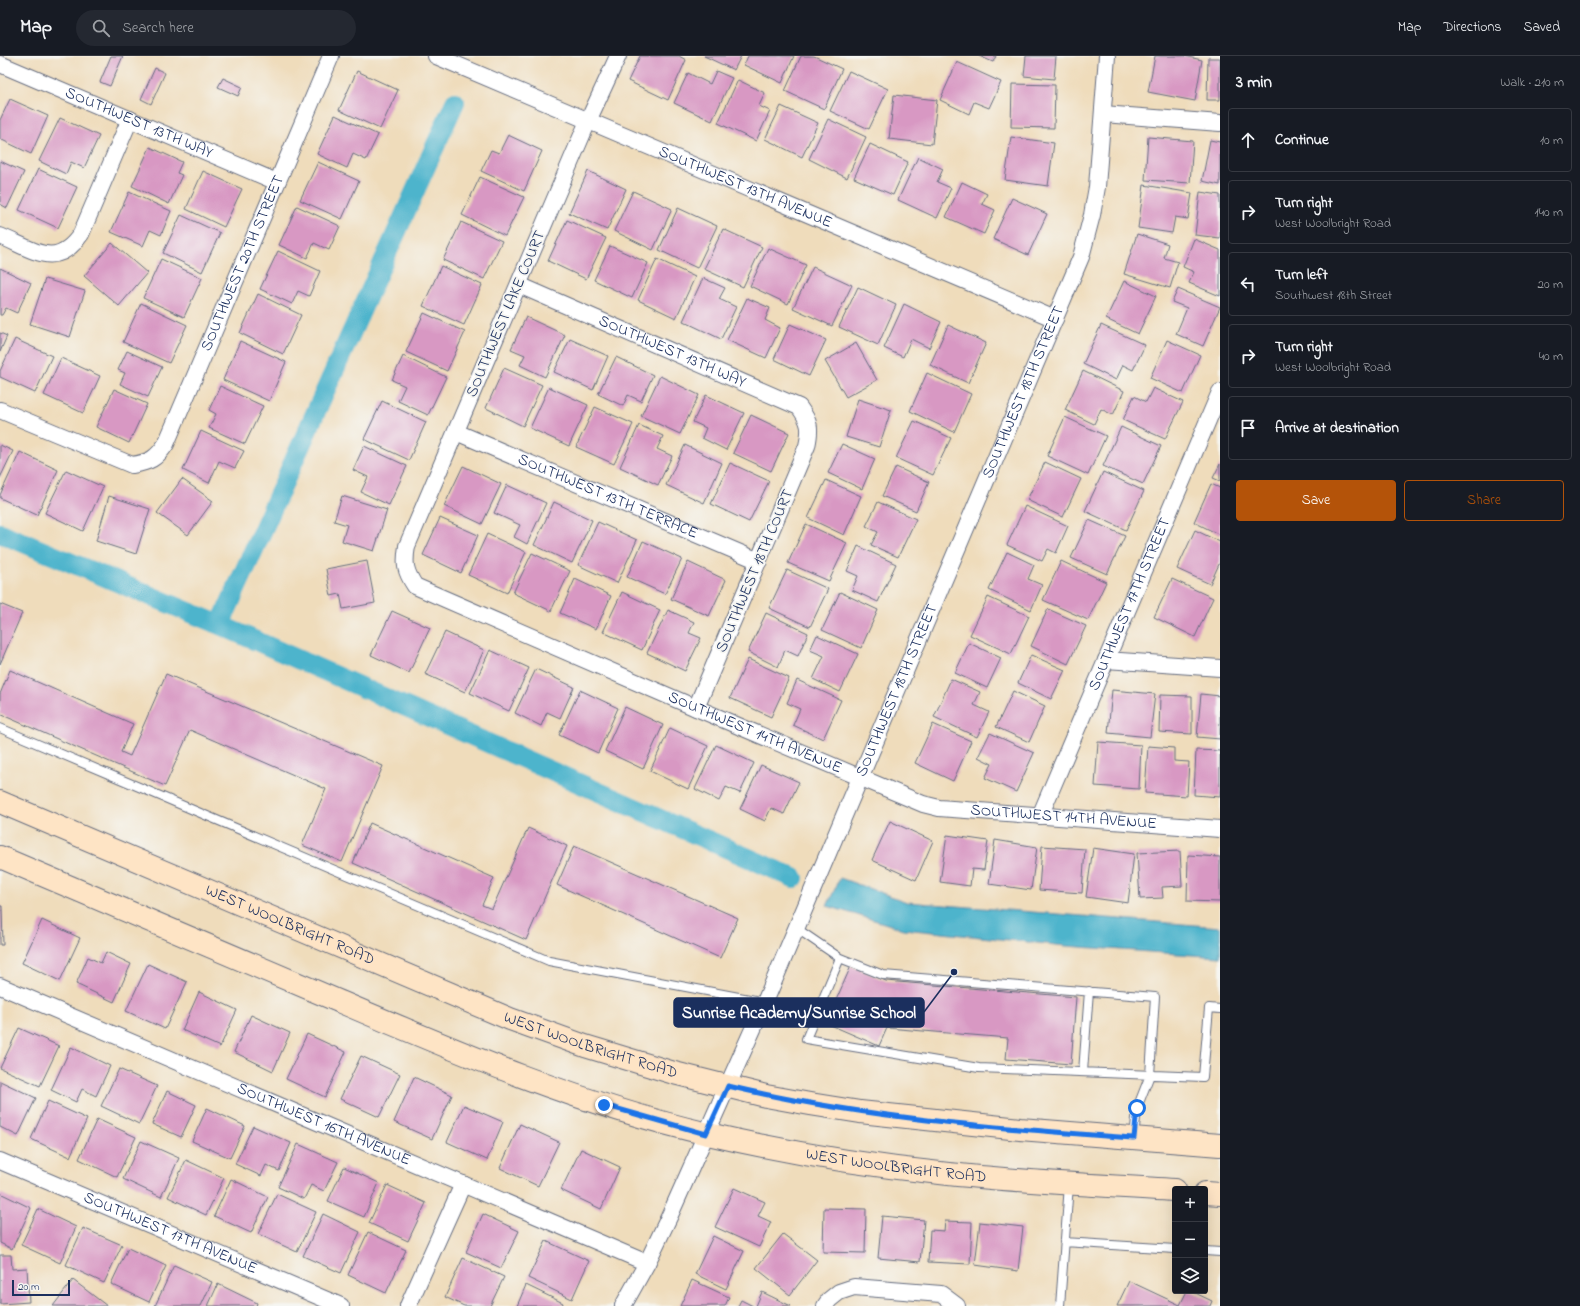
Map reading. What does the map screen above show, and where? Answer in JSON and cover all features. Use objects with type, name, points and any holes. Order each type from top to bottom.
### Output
[{"type":"main road","name":"WEST WOOLBRIGHT ROAD","points":[[0,802],[510,1019],[674,1073],[781,1098],[860,1112],[1020,1129],[1220,1145]]},
{"type":"main road","name":"WEST WOOLBRIGHT ROAD","points":[[0,857],[443,1046],[561,1091],[706,1134],[808,1154],[948,1174],[1172,1190]]},
{"type":"main road","points":[[1208,1193],[1220,1194]]},
{"type":"street","name":"SOUTHWEST 20TH STREET","points":[[0,410],[132,466],[146,463],[158,456],[166,444],[331,56]]},
{"type":"street","name":"SOUTHWEST 13TH AVENUE","points":[[436,56],[1055,319]]},
{"type":"street","name":"SOUTHWEST LAKE COURT","points":[[407,574],[404,560],[407,546],[588,121],[618,56]]},
{"type":"street","name":"SOUTHWEST 18TH STREET","points":[[623,1306],[647,1263],[670,1215],[728,1086],[1081,257],[1092,216],[1097,187],[1107,56]]},
{"type":"street","name":"SOUTHWEST 13TH WAY","points":[[0,64],[277,182]]},
{"type":"street","points":[[1103,114],[1220,123]]},
{"type":"street","points":[[0,236],[47,256],[61,253],[73,246],[81,234],[130,119]]},
{"type":"street","name":"SOUTHWEST 13TH WAY","points":[[519,285],[799,407],[808,418],[810,432]]},
{"type":"street","name":"SOUTHWEST 17TH STREET","points":[[1040,816],[1220,392]]},
{"type":"street","name":"SOUTHWEST 13TH TERRACE","points":[[456,432],[759,561]]},
{"type":"street","name":"SOUTHWEST 18TH COURT","points":[[696,708],[807,446],[810,432]]},
{"type":"street","name":"SOUTHWEST 14TH AVENUE","points":[[407,574],[415,586],[696,708],[923,804],[939,808],[1220,829]]},
{"type":"street","points":[[1106,660],[1220,668]]},
{"type":"street","name":"SOUTHWEST 16TH AVENUE","points":[[0,986],[647,1263]]},
{"type":"street","name":"SOUTHWEST 17TH AVENUE","points":[[0,1161],[341,1306]]},
{"type":"street","points":[[408,1306],[463,1184]]},
{"type":"street","points":[[825,1306],[828,1300],[840,1292],[854,1287],[941,1294],[957,1306]]},
{"type":"lane","points":[[0,728],[549,961],[764,1002]]},
{"type":"lane","points":[[796,928],[840,958],[884,975],[1155,996],[1150,1075],[1137,1108],[1134,1138]]},
{"type":"lane","points":[[840,958],[806,1039],[979,1068],[1203,1077],[1209,1008],[1220,1009]]},
{"type":"lane","points":[[1083,1072],[1089,991]]},
{"type":"lane","points":[[1060,1306],[1069,1183]]},
{"type":"lane","points":[[1064,1242],[1172,1249]]},
{"type":"lane","points":[[1208,1251],[1220,1252]]},
{"type":"water","points":[[840,878],[907,902],[1220,927],[1220,957],[1066,946],[904,929],[827,906]]},
{"type":"building","points":[[111,56],[123,56],[110,86],[100,82]]},
{"type":"building","points":[[640,56],[679,56],[686,60],[668,100],[628,81]]},
{"type":"building","points":[[704,56],[741,56],[734,70]]},
{"type":"building","points":[[748,56],[794,56],[782,83],[744,65]]},
{"type":"building","points":[[801,56],[814,56],[842,69],[824,109],[785,91]]},
{"type":"building","points":[[979,56],[996,56],[993,62]]},
{"type":"building","points":[[1026,56],[1056,56],[1054,79],[1024,76]]},
{"type":"building","points":[[1155,56],[1184,56],[1202,60],[1195,101],[1148,92]]},
{"type":"building","points":[[1208,58],[1220,58],[1220,100],[1207,100]]},
{"type":"building","points":[[957,62],[1001,82],[989,108],[974,102],[969,114],[940,100]]},
{"type":"building","points":[[155,68],[165,73],[151,104],[141,99]]},
{"type":"building","points":[[357,71],[398,90],[380,129],[339,110]]},
{"type":"building","points":[[716,71],[732,78],[712,121],[674,103],[688,73],[710,84]]},
{"type":"building","points":[[849,71],[888,89],[869,129],[830,111]]},
{"type":"building","points":[[223,78],[242,87],[238,96],[218,87]]},
{"type":"building","points":[[738,80],[765,93],[759,106],[770,111],[756,141],[718,123]]},
{"type":"building","points":[[1012,84],[1055,85],[1054,128],[1011,127]]},
{"type":"building","points":[[894,95],[937,100],[932,144],[889,139]]},
{"type":"building","points":[[10,99],[48,116],[31,154],[0,139],[0,120]]},
{"type":"building","points":[[781,106],[818,123],[802,157],[765,139]]},
{"type":"building","points":[[335,115],[378,135],[366,160],[353,154],[347,168],[317,154]]},
{"type":"building","points":[[60,118],[99,136],[84,168],[71,162],[66,174],[39,161]]},
{"type":"building","points":[[828,119],[866,137],[847,178],[809,159]]},
{"type":"building","points":[[508,135],[542,151],[524,191],[481,171],[491,150],[499,153]]},
{"type":"building","points":[[1011,137],[1054,143],[1048,186],[1005,180]]},
{"type":"building","points":[[1148,137],[1193,141],[1190,183],[1145,180]]},
{"type":"building","points":[[1210,140],[1220,142],[1220,185],[1202,181]]},
{"type":"building","points":[[870,144],[908,162],[893,195],[854,178]]},
{"type":"building","points":[[150,147],[182,162],[177,173],[182,175],[169,204],[132,186]]},
{"type":"building","points":[[918,157],[943,169],[937,182],[951,188],[937,218],[898,200]]},
{"type":"building","points":[[0,161],[24,172],[7,208],[0,204]]},
{"type":"building","points":[[318,162],[359,181],[342,219],[300,200]]},
{"type":"building","points":[[38,169],[77,187],[58,228],[19,210]]},
{"type":"building","points":[[203,171],[242,189],[224,227],[186,209]]},
{"type":"building","points":[[588,171],[626,189],[607,230],[569,213]]},
{"type":"building","points":[[480,177],[524,197],[505,236],[462,215]]},
{"type":"building","points":[[962,182],[987,194],[982,204],[995,210],[984,234],[946,217]]},
{"type":"building","points":[[1144,185],[1192,193],[1188,219],[1175,217],[1172,233],[1138,228]]},
{"type":"building","points":[[633,191],[672,209],[653,250],[614,231]]},
{"type":"building","points":[[129,192],[171,211],[161,235],[150,230],[143,246],[111,232]]},
{"type":"building","points":[[1200,192],[1220,195],[1220,238],[1195,235]]},
{"type":"building","points":[[1012,198],[1047,214],[1028,255],[993,239]]},
{"type":"building","points":[[297,206],[340,226],[329,250],[314,243],[307,258],[279,245]]},
{"type":"building","points":[[678,208],[717,226],[697,268],[659,250]]},
{"type":"building","points":[[181,215],[220,233],[202,272],[163,253]]},
{"type":"building","points":[[567,220],[606,238],[586,279],[548,261]]},
{"type":"building","points":[[461,222],[502,241],[484,279],[443,260]]},
{"type":"building","points":[[723,229],[762,247],[743,287],[704,269]]},
{"type":"building","points":[[1137,234],[1168,244],[1164,258],[1178,262],[1170,288],[1124,274]]},
{"type":"building","points":[[1194,239],[1220,250],[1220,296],[1189,283],[1194,272],[1183,267]]},
{"type":"building","points":[[112,243],[147,273],[119,306],[84,276]]},
{"type":"building","points":[[610,246],[648,263],[632,298],[594,280]]},
{"type":"building","points":[[768,248],[806,265],[788,304],[750,286]]},
{"type":"building","points":[[278,251],[320,271],[309,296],[298,291],[292,304],[260,289]]},
{"type":"building","points":[[161,259],[202,278],[184,317],[143,298]]},
{"type":"building","points":[[657,259],[695,277],[676,318],[638,300]]},
{"type":"building","points":[[441,266],[482,285],[464,325],[423,306]]},
{"type":"building","points":[[813,267],[852,285],[832,326],[793,308]]},
{"type":"building","points":[[0,268],[31,283],[17,313],[6,308],[2,315],[0,315]]},
{"type":"building","points":[[703,278],[725,288],[719,299],[736,307],[721,339],[683,321]]},
{"type":"building","points":[[45,279],[85,291],[70,337],[30,324]]},
{"type":"building","points":[[1124,281],[1156,296],[1138,334],[1106,319]]},
{"type":"building","points":[[858,287],[896,305],[878,345],[839,327]]},
{"type":"building","points":[[1178,289],[1220,307],[1203,346],[1176,334],[1187,308],[1172,302]]},
{"type":"building","points":[[258,294],[301,315],[283,354],[240,333]]},
{"type":"building","points":[[747,298],[770,308],[765,320],[780,328],[766,358],[727,340]]},
{"type":"building","points":[[141,303],[187,325],[169,363],[123,342]]},
{"type":"building","points":[[904,304],[941,322],[929,348],[911,339],[903,357],[884,348]]},
{"type":"building","points":[[424,313],[465,332],[447,371],[406,352]]},
{"type":"building","points":[[526,317],[565,335],[545,377],[520,365],[525,355],[511,349]]},
{"type":"building","points":[[790,324],[826,340],[809,376],[774,359]]},
{"type":"building","points":[[948,325],[986,343],[968,383],[930,365]]},
{"type":"building","points":[[1101,325],[1145,345],[1133,370],[1123,365],[1116,380],[1083,364]]},
{"type":"building","points":[[0,333],[7,336],[0,352]]},
{"type":"building","points":[[15,339],[52,356],[35,393],[0,377],[0,371]]},
{"type":"building","points":[[570,339],[608,356],[593,390],[554,372]]},
{"type":"building","points":[[1167,340],[1200,355],[1183,393],[1150,378]]},
{"type":"building","points":[[240,341],[286,362],[269,401],[223,380]]},
{"type":"building","points":[[856,343],[877,380],[846,397],[825,361]]},
{"type":"building","points":[[127,351],[162,367],[148,397],[120,384],[125,373],[118,370]]},
{"type":"building","points":[[403,356],[446,377],[428,415],[398,401],[405,386],[392,380]]},
{"type":"building","points":[[616,357],[653,375],[641,401],[628,395],[623,406],[598,394]]},
{"type":"building","points":[[61,358],[100,376],[83,413],[44,395]]},
{"type":"building","points":[[504,368],[542,385],[523,426],[486,408]]},
{"type":"building","points":[[1083,371],[1124,391],[1113,415],[1101,409],[1094,424],[1065,410]]},
{"type":"building","points":[[927,373],[971,394],[954,432],[910,411]]},
{"type":"building","points":[[660,376],[699,395],[680,434],[641,416]]},
{"type":"building","points":[[220,386],[263,406],[245,444],[209,428],[216,414],[209,410]]},
{"type":"building","points":[[549,387],[588,405],[569,446],[530,428]]},
{"type":"building","points":[[1153,388],[1183,402],[1165,439],[1123,420],[1134,396],[1146,402]]},
{"type":"building","points":[[114,389],[147,404],[129,443],[96,427]]},
{"type":"building","points":[[706,395],[744,413],[726,450],[702,438],[706,428],[693,422]]},
{"type":"building","points":[[858,399],[891,410],[879,447],[846,437]]},
{"type":"building","points":[[382,401],[426,422],[409,460],[364,439]]},
{"type":"building","points":[[595,407],[633,424],[614,464],[576,447]]},
{"type":"building","points":[[751,415],[789,433],[771,471],[733,453]]},
{"type":"building","points":[[1065,417],[1106,436],[1088,475],[1047,456]]},
{"type":"building","points":[[914,421],[951,438],[933,475],[896,458]]},
{"type":"building","points":[[639,425],[663,436],[657,449],[672,456],[658,485],[620,467]]},
{"type":"building","points":[[1121,427],[1161,446],[1143,484],[1103,466]]},
{"type":"building","points":[[201,431],[244,451],[235,468],[219,461],[209,483],[183,470]]},
{"type":"building","points":[[842,444],[875,459],[862,489],[828,473]]},
{"type":"building","points":[[0,445],[13,451],[0,478]]},
{"type":"building","points":[[685,445],[722,463],[704,503],[666,485]]},
{"type":"building","points":[[364,446],[407,466],[389,505],[361,492],[368,477],[353,470]]},
{"type":"building","points":[[20,452],[58,470],[37,515],[0,498]]},
{"type":"building","points":[[1045,462],[1081,479],[1063,517],[1027,500]]},
{"type":"building","points":[[730,463],[769,481],[749,522],[711,504]]},
{"type":"building","points":[[1220,464],[1220,481],[1213,478]]},
{"type":"building","points":[[463,466],[501,484],[482,524],[444,506]]},
{"type":"building","points":[[896,467],[929,482],[916,511],[882,496]]},
{"type":"building","points":[[66,470],[103,487],[83,531],[45,513]]},
{"type":"building","points":[[1103,472],[1144,491],[1126,530],[1085,511]]},
{"type":"building","points":[[182,479],[213,501],[188,535],[157,513]]},
{"type":"building","points":[[826,480],[861,496],[844,535],[808,518]]},
{"type":"building","points":[[1211,484],[1220,488],[1220,535],[1194,522]]},
{"type":"building","points":[[507,485],[546,503],[527,544],[514,537],[520,525],[494,513]]},
{"type":"building","points":[[109,496],[150,509],[136,554],[96,541]]},
{"type":"building","points":[[342,496],[387,510],[374,551],[342,541],[347,525],[334,521]]},
{"type":"building","points":[[554,502],[592,520],[572,563],[534,545]]},
{"type":"building","points":[[878,502],[916,519],[898,557],[871,545],[878,532],[866,526]]},
{"type":"building","points":[[1025,506],[1068,526],[1056,553],[1048,549],[1042,561],[1007,545]]},
{"type":"building","points":[[440,518],[478,535],[461,573],[423,555]]},
{"type":"building","points":[[1089,520],[1125,536],[1107,574],[1071,558]]},
{"type":"building","points":[[598,522],[637,540],[617,583],[578,565]]},
{"type":"building","points":[[806,524],[847,543],[829,581],[788,563]]},
{"type":"building","points":[[1195,530],[1220,542],[1220,562],[1210,584],[1177,569]]},
{"type":"building","points":[[487,534],[526,552],[507,593],[468,575]]},
{"type":"building","points":[[643,541],[682,559],[665,594],[627,577]]},
{"type":"building","points":[[858,546],[896,564],[878,602],[852,590],[858,576],[847,571]]},
{"type":"building","points":[[1007,552],[1034,565],[1028,579],[1042,585],[1031,610],[989,590]]},
{"type":"building","points":[[532,553],[570,571],[551,611],[513,593]]},
{"type":"building","points":[[367,561],[375,603],[343,609],[340,594],[331,596],[326,569]]},
{"type":"building","points":[[1061,561],[1106,582],[1088,620],[1043,600]]},
{"type":"building","points":[[688,562],[726,580],[709,616],[671,599]]},
{"type":"building","points":[[787,570],[828,589],[810,627],[769,608]]},
{"type":"building","points":[[575,579],[611,596],[596,629],[560,613]]},
{"type":"building","points":[[1172,579],[1213,598],[1195,637],[1154,617]]},
{"type":"building","points":[[622,592],[660,610],[642,650],[603,632]]},
{"type":"building","points":[[840,592],[878,610],[861,648],[822,630]]},
{"type":"building","points":[[988,597],[1029,616],[1011,654],[970,635]]},
{"type":"building","points":[[0,604],[22,613],[0,664]]},
{"type":"building","points":[[1048,609],[1086,626],[1068,664],[1031,646]]},
{"type":"building","points":[[668,610],[694,622],[689,633],[701,638],[685,671],[647,653]]},
{"type":"building","points":[[392,611],[430,628],[409,673],[371,655]]},
{"type":"building","points":[[766,613],[808,633],[798,656],[785,650],[778,667],[748,652]]},
{"type":"building","points":[[445,632],[484,650],[465,692],[425,674]]},
{"type":"building","points":[[817,635],[858,654],[840,692],[813,679],[824,656],[810,650]]},
{"type":"building","points":[[969,643],[1001,658],[987,688],[955,673]]},
{"type":"building","points":[[490,650],[529,668],[509,711],[470,693]]},
{"type":"building","points":[[1031,655],[1065,670],[1051,699],[1018,683]]},
{"type":"building","points":[[748,659],[789,678],[771,717],[730,698]]},
{"type":"building","points":[[536,669],[574,687],[560,718],[547,712],[541,726],[515,713]]},
{"type":"building","points":[[10,670],[133,724],[121,752],[130,756],[166,674],[383,766],[342,862],[302,845],[326,789],[190,730],[165,786],[0,714],[0,694]]},
{"type":"building","points":[[951,679],[980,692],[974,705],[989,712],[977,737],[934,717]]},
{"type":"building","points":[[797,680],[841,700],[823,739],[793,725],[800,709],[787,703]]},
{"type":"building","points":[[580,690],[618,708],[598,753],[559,735]]},
{"type":"building","points":[[1112,690],[1155,694],[1150,737],[1108,733]]},
{"type":"building","points":[[1013,691],[1045,706],[1029,742],[996,727]]},
{"type":"building","points":[[1201,694],[1220,696],[1220,739],[1197,737]]},
{"type":"building","points":[[1160,695],[1192,696],[1192,734],[1159,732]]},
{"type":"building","points":[[625,707],[663,725],[643,769],[605,751]]},
{"type":"building","points":[[933,724],[971,741],[953,781],[915,763]]},
{"type":"building","points":[[670,728],[708,746],[688,789],[650,771]]},
{"type":"building","points":[[990,733],[1034,753],[1016,792],[985,778],[992,764],[978,757]]},
{"type":"building","points":[[1098,742],[1141,745],[1139,789],[1095,786]]},
{"type":"building","points":[[716,745],[754,763],[740,793],[726,787],[719,801],[695,789]]},
{"type":"building","points":[[1148,746],[1174,748],[1174,761],[1189,762],[1187,796],[1145,793]]},
{"type":"building","points":[[1196,750],[1220,751],[1220,797],[1194,795]]},
{"type":"building","points":[[761,765],[799,782],[784,814],[771,808],[765,821],[740,809]]},
{"type":"building","points":[[890,821],[933,841],[916,880],[872,860]]},
{"type":"building","points":[[370,823],[494,878],[482,905],[492,909],[528,828],[567,846],[526,940],[353,863]]},
{"type":"building","points":[[947,835],[988,841],[984,870],[972,869],[970,886],[940,882]]},
{"type":"building","points":[[995,840],[1037,847],[1031,890],[989,884]]},
{"type":"building","points":[[574,846],[738,918],[720,958],[557,885]]},
{"type":"building","points":[[1042,846],[1085,849],[1082,893],[1039,890]]},
{"type":"building","points":[[1093,848],[1134,854],[1128,903],[1086,897]]},
{"type":"building","points":[[1180,851],[1182,886],[1162,887],[1163,898],[1140,899],[1137,853]]},
{"type":"building","points":[[1188,855],[1220,857],[1220,902],[1187,901]]},
{"type":"building","points":[[0,906],[2,906],[3,945],[0,945]]},
{"type":"building","points":[[42,920],[80,938],[60,981],[22,963]]},
{"type":"building","points":[[106,952],[131,964],[114,1002],[76,984],[88,957],[101,963]]},
{"type":"building","points":[[148,964],[187,982],[165,1029],[126,1011]]},
{"type":"building","points":[[851,966],[886,981],[1076,997],[1071,1064],[1006,1059],[1008,1038],[887,1028],[879,1046],[826,1023]]},
{"type":"building","points":[[199,992],[237,1010],[220,1047],[182,1030]]},
{"type":"building","points":[[251,1015],[290,1033],[273,1071],[234,1052]]},
{"type":"building","points":[[19,1028],[59,1046],[40,1086],[0,1068]]},
{"type":"building","points":[[307,1034],[346,1052],[325,1097],[286,1079]]},
{"type":"building","points":[[71,1047],[110,1066],[96,1096],[82,1089],[76,1102],[51,1090]]},
{"type":"building","points":[[361,1056],[400,1074],[379,1117],[340,1099]]},
{"type":"building","points":[[119,1069],[157,1086],[139,1124],[101,1106]]},
{"type":"building","points":[[414,1077],[452,1095],[432,1139],[394,1122]]},
{"type":"building","points":[[0,1081],[36,1098],[18,1136],[0,1127]]},
{"type":"building","points":[[167,1091],[196,1105],[181,1137],[152,1124]]},
{"type":"building","points":[[48,1101],[87,1119],[70,1157],[31,1139]]},
{"type":"building","points":[[464,1105],[503,1122],[487,1160],[447,1142]]},
{"type":"building","points":[[207,1108],[245,1126],[230,1158],[192,1141]]},
{"type":"building","points":[[97,1119],[136,1137],[117,1177],[79,1159]]},
{"type":"building","points":[[520,1124],[559,1142],[538,1186],[500,1168]]},
{"type":"building","points":[[253,1126],[291,1143],[279,1171],[266,1165],[261,1176],[235,1164]]},
{"type":"building","points":[[141,1141],[179,1158],[161,1197],[123,1179]]},
{"type":"building","points":[[298,1144],[338,1162],[324,1191],[311,1185],[304,1199],[278,1187]]},
{"type":"building","points":[[581,1149],[620,1167],[601,1209],[561,1190]]},
{"type":"building","points":[[186,1160],[224,1178],[206,1215],[168,1197]]},
{"type":"building","points":[[344,1167],[379,1183],[364,1217],[328,1201]]},
{"type":"building","points":[[231,1179],[268,1197],[251,1233],[214,1216]]},
{"type":"building","points":[[387,1185],[426,1203],[408,1241],[369,1223]]},
{"type":"building","points":[[734,1188],[765,1202],[758,1216],[771,1222],[759,1247],[715,1227]]},
{"type":"building","points":[[0,1193],[31,1208],[12,1249],[0,1243]]},
{"type":"building","points":[[277,1194],[316,1212],[297,1252],[258,1234]]},
{"type":"building","points":[[824,1208],[866,1209],[865,1253],[823,1252]]},
{"type":"building","points":[[38,1209],[76,1227],[60,1263],[21,1245]]},
{"type":"building","points":[[323,1214],[360,1232],[341,1273],[303,1256]]},
{"type":"building","points":[[483,1214],[519,1231],[501,1268],[466,1252]]},
{"type":"building","points":[[882,1216],[924,1220],[920,1262],[878,1258]]},
{"type":"building","points":[[945,1221],[972,1222],[970,1264],[928,1262],[930,1230],[944,1231]]},
{"type":"building","points":[[980,1222],[1023,1227],[1018,1271],[975,1265]]},
{"type":"building","points":[[83,1228],[122,1245],[104,1283],[66,1265]]},
{"type":"building","points":[[368,1232],[406,1250],[386,1293],[348,1275]]},
{"type":"building","points":[[783,1234],[817,1260],[790,1295],[756,1268]]},
{"type":"building","points":[[713,1236],[744,1251],[726,1289],[695,1274]]},
{"type":"building","points":[[546,1241],[589,1261],[572,1299],[528,1278]]},
{"type":"building","points":[[128,1248],[166,1266],[149,1302],[111,1284]]},
{"type":"building","points":[[0,1255],[11,1255],[12,1269],[27,1268],[29,1302],[0,1304]]},
{"type":"building","points":[[463,1258],[504,1277],[490,1306],[464,1306],[445,1297]]},
{"type":"building","points":[[174,1265],[212,1282],[201,1306],[155,1306]]},
{"type":"building","points":[[73,1280],[107,1306],[53,1306]]},
{"type":"building","points":[[692,1280],[729,1297],[725,1306],[680,1306]]},
{"type":"building","points":[[1129,1281],[1180,1305],[1186,1294],[1197,1294],[1212,1301],[1210,1306],[1117,1306]]},
{"type":"building","points":[[218,1284],[257,1303],[256,1306],[208,1306]]},
{"type":"building","points":[[526,1285],[563,1303],[562,1306],[517,1306]]},
{"type":"building","points":[[762,1292],[791,1306],[756,1306]]},
{"type":"building","points":[[741,1300],[753,1306],[738,1306]]},
{"type":"waterway","points":[[220,625],[455,102]]},
{"type":"waterway","points":[[0,533],[220,625],[794,878]]},
{"type":"place","name":"Sunrise Academy/Sunrise School","points":[[954,972]]},
{"type":"route","points":[[604,1105],[706,1134],[728,1086],[766,1096],[860,1112],[963,1124],[1134,1138],[1137,1108]]}]
